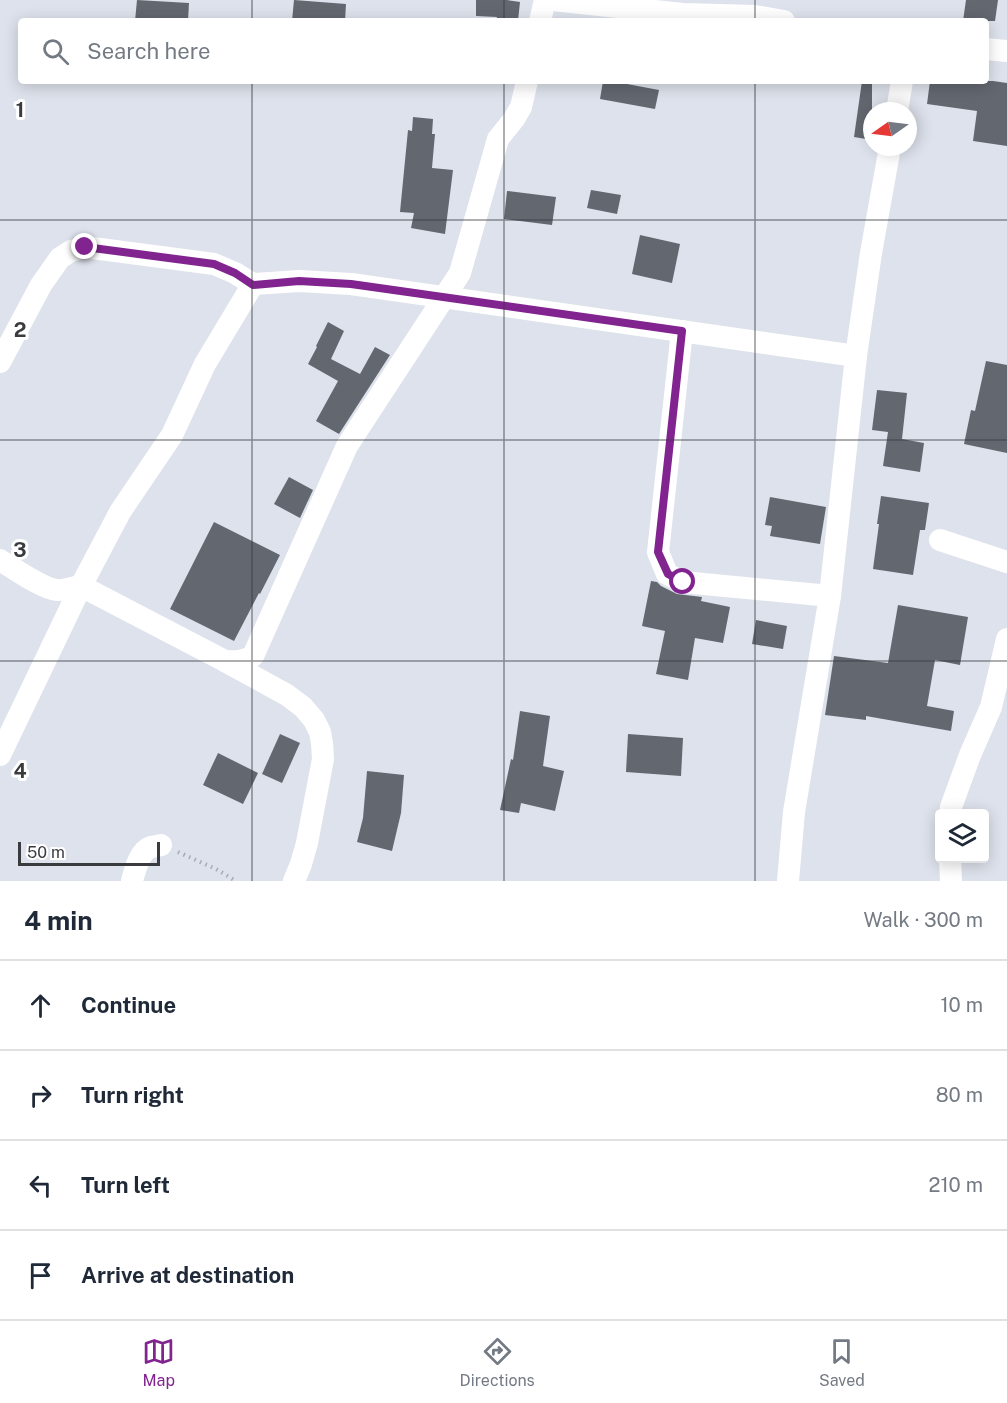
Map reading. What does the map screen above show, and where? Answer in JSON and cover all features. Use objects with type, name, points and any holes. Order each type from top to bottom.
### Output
[{"type":"street","points":[[541,18],[545,0]]},
{"type":"street","points":[[553,0],[683,15],[755,8],[777,18]]},
{"type":"street","points":[[989,49],[1007,51]]},
{"type":"street","points":[[225,661],[240,661],[252,656],[347,446],[460,273],[498,139],[521,107],[525,84]]},
{"type":"street","points":[[898,102],[902,84]]},
{"type":"street","points":[[788,881],[794,812],[830,596],[856,356],[888,156]]},
{"type":"street","points":[[0,362],[41,285],[60,258],[71,251],[85,247],[214,264],[235,273],[253,285],[299,281],[351,284],[856,356]]},
{"type":"street","points":[[0,755],[81,586],[120,512],[172,435],[205,364],[253,285]]},
{"type":"street","points":[[682,331],[658,552],[668,574],[683,582],[830,596]]},
{"type":"street","points":[[940,540],[1007,562]]},
{"type":"street","points":[[0,560],[54,590],[81,586],[225,661],[287,695],[303,707],[320,732],[322,759],[307,843],[294,881]]},
{"type":"street","points":[[951,809],[990,707],[1007,639]]},
{"type":"street","points":[[132,881],[142,855],[149,847],[161,845]]},
{"type":"street","points":[[950,863],[951,881]]},
{"type":"path","points":[[161,845],[190,856],[236,881]]},
{"type":"building","points":[[137,0],[189,3],[188,18],[135,18]]},
{"type":"building","points":[[294,0],[346,4],[345,18],[292,18]]},
{"type":"building","points":[[476,0],[520,2],[518,18],[476,16]]},
{"type":"building","points":[[966,0],[998,0],[995,21],[989,21],[989,18],[963,18]]},
{"type":"building","points":[[989,81],[1007,83],[1007,146],[973,141],[977,111],[927,104],[930,84],[989,84]]},
{"type":"building","points":[[602,84],[627,84],[659,90],[655,109],[600,99]]},
{"type":"building","points":[[862,84],[872,84],[872,102],[863,102],[863,138],[854,137]]},
{"type":"building","points":[[413,117],[433,119],[432,134],[435,134],[432,168],[453,170],[445,234],[411,228],[414,213],[400,212],[408,130],[412,131]]},
{"type":"building","points":[[591,190],[621,195],[617,214],[587,208]]},
{"type":"building","points":[[507,191],[556,197],[552,225],[504,219]]},
{"type":"building","points":[[640,235],[680,244],[672,283],[632,274]]},
{"type":"building","points":[[328,322],[344,331],[331,359],[360,374],[375,347],[390,355],[339,434],[316,421],[338,381],[308,364]]},
{"type":"building","points":[[986,361],[1007,365],[1007,453],[964,444],[971,410],[975,411]]},
{"type":"building","points":[[877,390],[907,393],[902,439],[924,443],[920,472],[883,466],[888,432],[872,430]]},
{"type":"building","points":[[289,477],[313,490],[300,518],[274,504]]},
{"type":"building","points":[[881,496],[929,503],[925,530],[920,530],[913,575],[873,569]]},
{"type":"building","points":[[770,497],[826,507],[820,544],[770,536],[772,526],[765,525]]},
{"type":"building","points":[[214,522],[280,555],[234,641],[170,609]]},
{"type":"building","points":[[651,581],[677,594],[702,597],[701,601],[730,607],[723,643],[695,638],[688,680],[656,674],[665,631],[642,626]]},
{"type":"building","points":[[898,605],[968,617],[960,665],[935,660],[927,706],[954,711],[951,731],[866,716],[866,720],[825,715],[834,656],[888,663]]},
{"type":"building","points":[[756,620],[787,626],[783,649],[752,644]]},
{"type":"building","points":[[520,711],[550,716],[543,766],[564,771],[555,811],[521,803],[519,813],[500,810],[511,759],[513,760]]},
{"type":"building","points":[[280,734],[300,743],[282,783],[262,774]]},
{"type":"building","points":[[628,734],[683,738],[681,776],[626,772]]},
{"type":"building","points":[[218,753],[258,773],[243,804],[203,785]]},
{"type":"building","points":[[367,771],[404,775],[401,813],[392,851],[357,842],[363,818]]},
{"type":"route","points":[[85,247],[214,264],[235,273],[253,285],[299,281],[351,284],[682,331],[658,552],[668,574],[683,582]]}]
